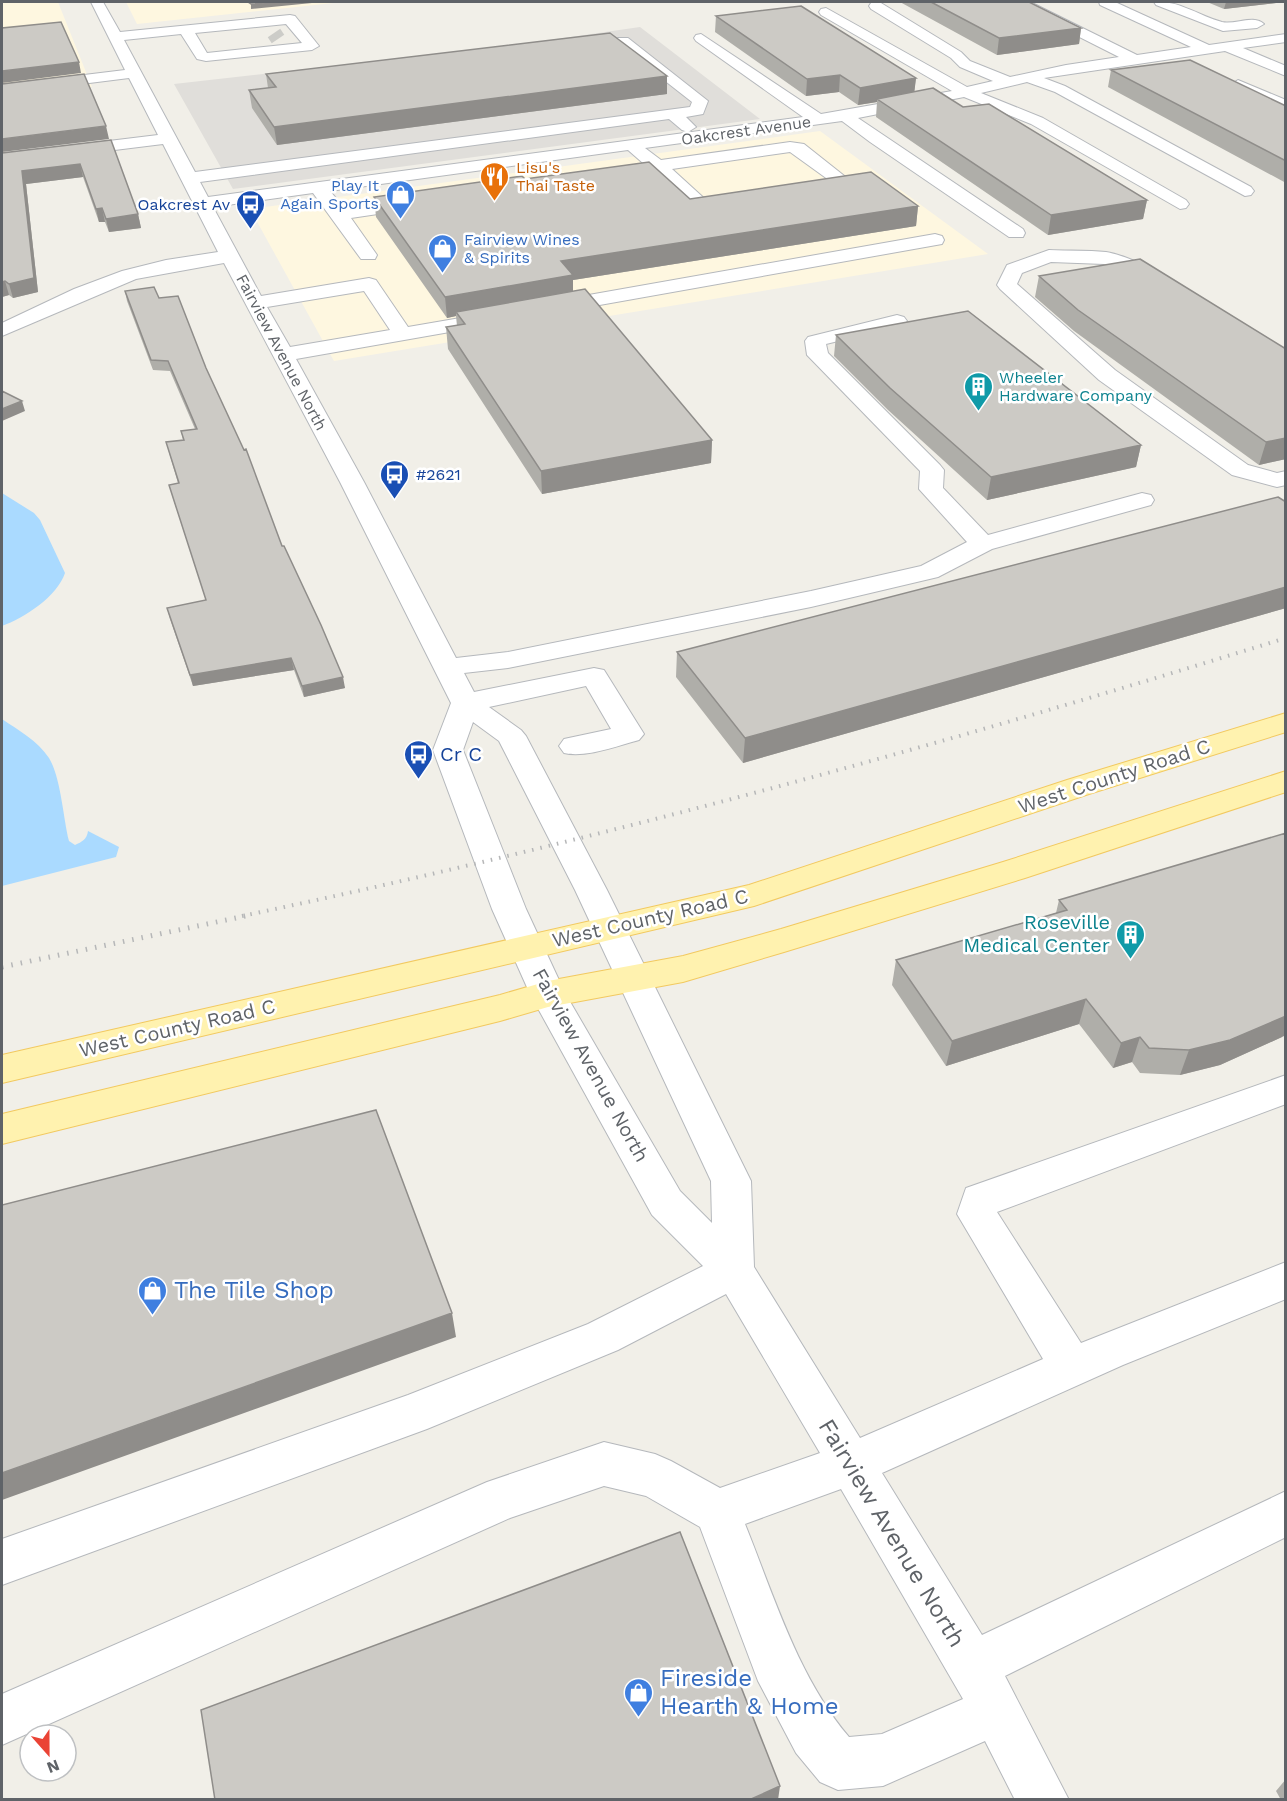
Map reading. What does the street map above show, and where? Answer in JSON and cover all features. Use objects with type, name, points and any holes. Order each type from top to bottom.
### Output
[{"type":"main road","name":"West County Road C","points":[[2,1069],[754,895],[1078,786],[1286,722]]},
{"type":"main road","points":[[2,1129],[500,1008],[548,994],[683,969],[1014,870],[1286,781]]},
{"type":"street","name":"Fairview Avenue North","points":[[97,2],[111,16],[116,37],[230,256],[352,482],[465,703],[511,736],[610,928],[731,1181],[734,1270]]},
{"type":"street","points":[[1021,2],[1132,58]]},
{"type":"street","points":[[1105,2],[1205,48]]},
{"type":"street","points":[[1161,2],[1223,27],[1275,22]]},
{"type":"street","points":[[899,3],[871,7],[956,55],[964,64],[1008,82]]},
{"type":"street","points":[[846,10],[826,12],[965,92],[1037,121],[1180,204]]},
{"type":"street","points":[[116,37],[185,29],[276,36],[206,57],[202,56],[185,29]]},
{"type":"street","points":[[701,38],[818,120]]},
{"type":"street","name":"Oakcrest Avenue","points":[[203,203],[846,116],[1026,77],[1132,58],[1286,38]]},
{"type":"street","points":[[190,178],[697,111],[700,100],[622,41]]},
{"type":"street","points":[[1226,46],[1278,65],[1286,72]]},
{"type":"street","points":[[1169,53],[1201,68]]},
{"type":"street","points":[[2,90],[135,73]]},
{"type":"street","points":[[1026,77],[1060,89],[1245,191]]},
{"type":"street","points":[[1222,77],[1286,106]]},
{"type":"street","points":[[672,114],[698,136]]},
{"type":"street","points":[[846,116],[876,140],[1016,233]]},
{"type":"street","points":[[2,159],[170,138]]},
{"type":"street","points":[[631,145],[700,204],[707,207],[754,200]]},
{"type":"street","points":[[597,177],[790,147],[798,148],[848,186],[801,193]]},
{"type":"street","points":[[318,188],[368,255]]},
{"type":"street","points":[[339,214],[433,201]]},
{"type":"street","points":[[283,355],[935,240]]},
{"type":"street","points":[[2,330],[130,275],[158,267],[230,256]]},
{"type":"street","points":[[1176,292],[1146,274],[1107,258],[1049,256],[1014,269],[1007,285],[1107,375],[1240,470],[1277,480],[1286,478]]},
{"type":"street","points":[[255,303],[369,284],[403,334]]},
{"type":"street","points":[[897,321],[815,341],[818,355],[932,470],[931,489],[983,543]]},
{"type":"street","points":[[446,667],[508,660],[928,572],[983,543],[1142,500]]},
{"type":"street","points":[[465,703],[594,676],[629,734],[574,746]]},
{"type":"street","name":"Fairview Avenue North","points":[[465,703],[448,750],[490,861],[548,994],[666,1203],[734,1270],[973,1666],[1043,1800]]},
{"type":"street","points":[[1072,1367],[976,1214],[980,1200],[1286,1089]]},
{"type":"street","points":[[2,1562],[411,1414],[603,1336],[734,1270]]},
{"type":"street","points":[[717,1512],[851,1464],[1072,1367],[1286,1280]]},
{"type":"street","points":[[2,1720],[503,1498],[604,1464],[655,1476],[717,1512],[776,1663],[814,1735],[838,1764],[883,1760],[996,1710]]},
{"type":"street","points":[[973,1666],[1286,1513]]},
{"type":"shaded area","points":[[2,2],[58,2],[92,87],[2,97]]},
{"type":"shaded area","points":[[126,2],[343,2],[137,24]]},
{"type":"shaded area","points":[[640,27],[760,119],[233,189],[174,84],[487,49]]},
{"type":"shaded area","points":[[820,131],[988,254],[334,361],[250,209]]},
{"type":"water","points":[[2,493],[34,513],[40,520],[65,573],[55,590],[39,606],[2,626]]},
{"type":"water","points":[[2,719],[34,741],[49,758],[59,787],[69,841],[75,845],[80,843],[88,831],[119,847],[116,857],[2,886]]},
{"type":"building","points":[[248,2],[279,2],[251,4]]},
{"type":"building","points":[[931,2],[1029,2],[1081,28],[999,38]]},
{"type":"building","points":[[801,6],[916,78],[860,88],[840,75],[807,79],[716,16]]},
{"type":"building","points":[[61,22],[79,62],[2,71],[2,28]]},
{"type":"building","points":[[610,33],[667,76],[274,127],[249,90],[276,87],[266,74]]},
{"type":"building","points":[[1190,60],[1286,106],[1286,161],[1111,70]]},
{"type":"building","points":[[84,74],[106,126],[2,139],[2,84]]},
{"type":"building","points":[[933,88],[963,107],[989,104],[1147,200],[1051,215],[877,99]]},
{"type":"building","points":[[111,140],[138,214],[106,219],[102,208],[96,209],[80,164],[22,171],[34,278],[9,284],[2,282],[2,153]]},
{"type":"building","points":[[649,162],[690,199],[871,172],[918,206],[561,261],[573,275],[445,297],[374,197],[522,176],[525,179]]},
{"type":"building","points":[[1140,259],[1286,349],[1286,438],[1266,442],[1078,310],[1039,276]]},
{"type":"building","points":[[154,287],[159,298],[178,296],[206,368],[244,450],[246,449],[282,546],[321,625],[343,677],[302,686],[291,658],[190,675],[167,608],[206,600],[169,485],[179,483],[166,442],[184,440],[181,431],[197,429],[168,361],[151,360],[125,291]]},
{"type":"building","points":[[585,289],[712,440],[541,471],[446,327],[465,324],[456,312]]},
{"type":"building","name":"Wheeler Hardware Company","points":[[968,311],[1141,445],[991,477],[890,388],[836,335]]},
{"type":"building","points":[[2,391],[22,401],[2,409]]},
{"type":"building","points":[[1278,497],[1286,502],[1286,587],[745,738],[677,652]]},
{"type":"building","name":"Roseville Medical Center","points":[[1286,833],[1286,1016],[1230,1040],[1189,1050],[1149,1048],[1140,1037],[1121,1043],[1086,999],[952,1041],[896,960],[1067,910],[1059,900]]},
{"type":"building","points":[[376,1110],[452,1313],[2,1473],[2,1205]]},
{"type":"building","points":[[680,1532],[780,1786],[749,1800],[215,1800],[201,1710]]},
{"type":"tunnel","points":[[274,33],[278,39]]},
{"type":"railway","points":[[242,916],[637,824],[898,753],[1286,638]]},
{"type":"railway","points":[[2,967],[250,915]]},
{"type":"place","name":"Lisu's Thai Taste","points":[[495,202]]},
{"type":"place","name":"Play It Again Sports","points":[[400,220]]},
{"type":"place","name":"Oakcrest Av","points":[[251,230]]},
{"type":"place","name":"Fairview Wines & Spirits","points":[[443,274]]},
{"type":"place","name":"Wheeler Hardware Company","points":[[978,412]]},
{"type":"place","name":"#2621","points":[[395,500]]},
{"type":"place","name":"Cr C","points":[[419,780]]},
{"type":"place","name":"Roseville Medical Center","points":[[1131,960]]},
{"type":"place","name":"The Tile Shop","points":[[153,1316]]},
{"type":"place","name":"Fireside Hearth & Home","points":[[639,1718]]}]
